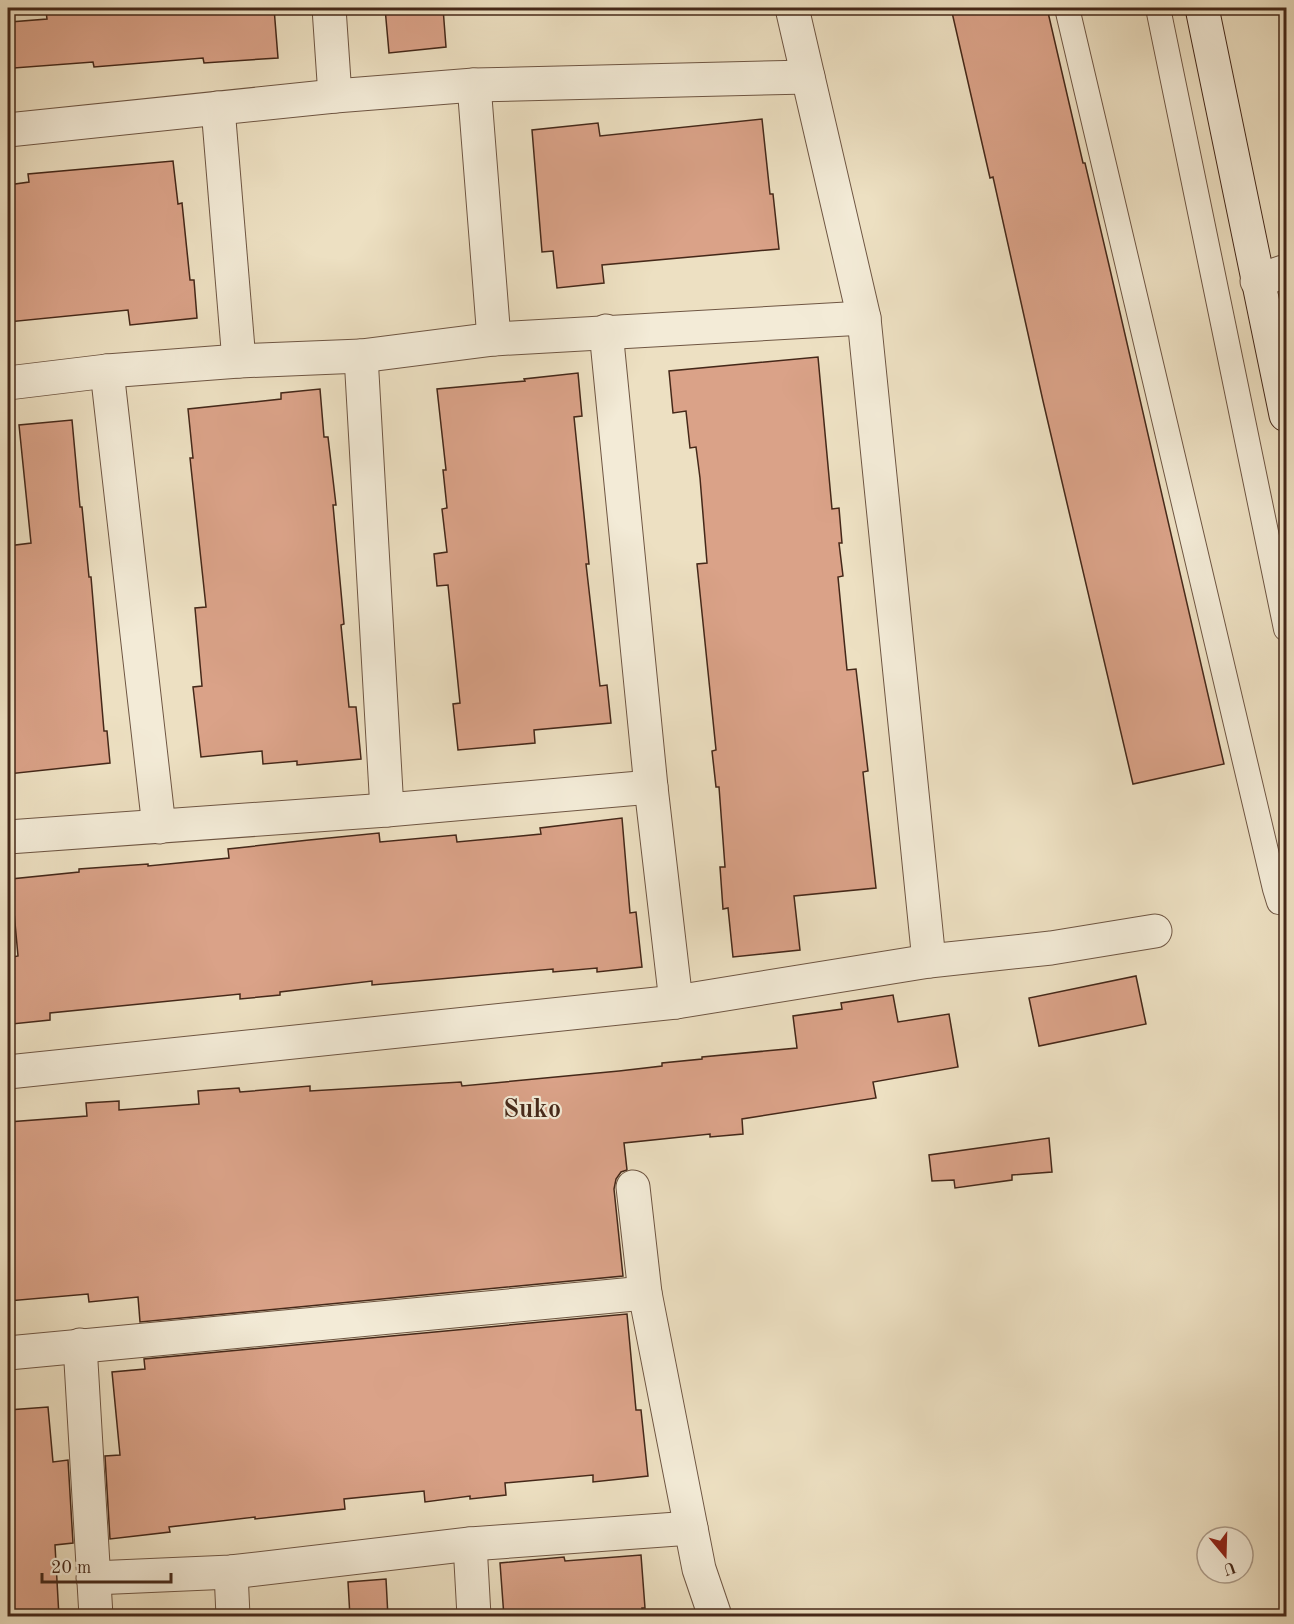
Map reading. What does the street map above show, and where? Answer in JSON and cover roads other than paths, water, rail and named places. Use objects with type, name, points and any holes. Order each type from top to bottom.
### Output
[{"type":"street","points":[[328,8],[335,96]]},
{"type":"street","points":[[792,8],[864,318],[930,961]]},
{"type":"street","points":[[1202,8],[1272,276],[1287,415]]},
{"type":"street","points":[[8,130],[335,96],[474,86],[808,77]]},
{"type":"street","points":[[474,86],[494,339]]},
{"type":"street","points":[[218,108],[239,361]]},
{"type":"street","points":[[8,382],[107,371],[239,361],[361,356],[494,339],[864,318]]},
{"type":"street","points":[[606,331],[651,787],[676,1002]]},
{"type":"street","points":[[361,356],[387,810]]},
{"type":"street","points":[[107,371],[159,827]]},
{"type":"street","points":[[8,837],[387,810],[651,787]]},
{"type":"street","points":[[8,1072],[676,1002],[930,961],[1051,948],[1155,931]]},
{"type":"street","points":[[633,1187],[645,1293],[699,1569],[715,1617]]},
{"type":"street","points":[[8,1353],[645,1293]]},
{"type":"street","points":[[80,1345],[96,1617]]},
{"type":"street","points":[[93,1578],[231,1572],[470,1544],[691,1528]]},
{"type":"street","points":[[470,1544],[474,1617]]},
{"type":"street","points":[[692,1617],[699,1569]]},
{"type":"street","points":[[231,1572],[233,1617]]},
{"type":"lane","points":[[1067,8],[1275,889],[1279,902],[1287,903]]},
{"type":"lane","points":[[1158,8],[1287,629]]},
{"type":"district","name":"Suko","points":[[532,1108]]}]
